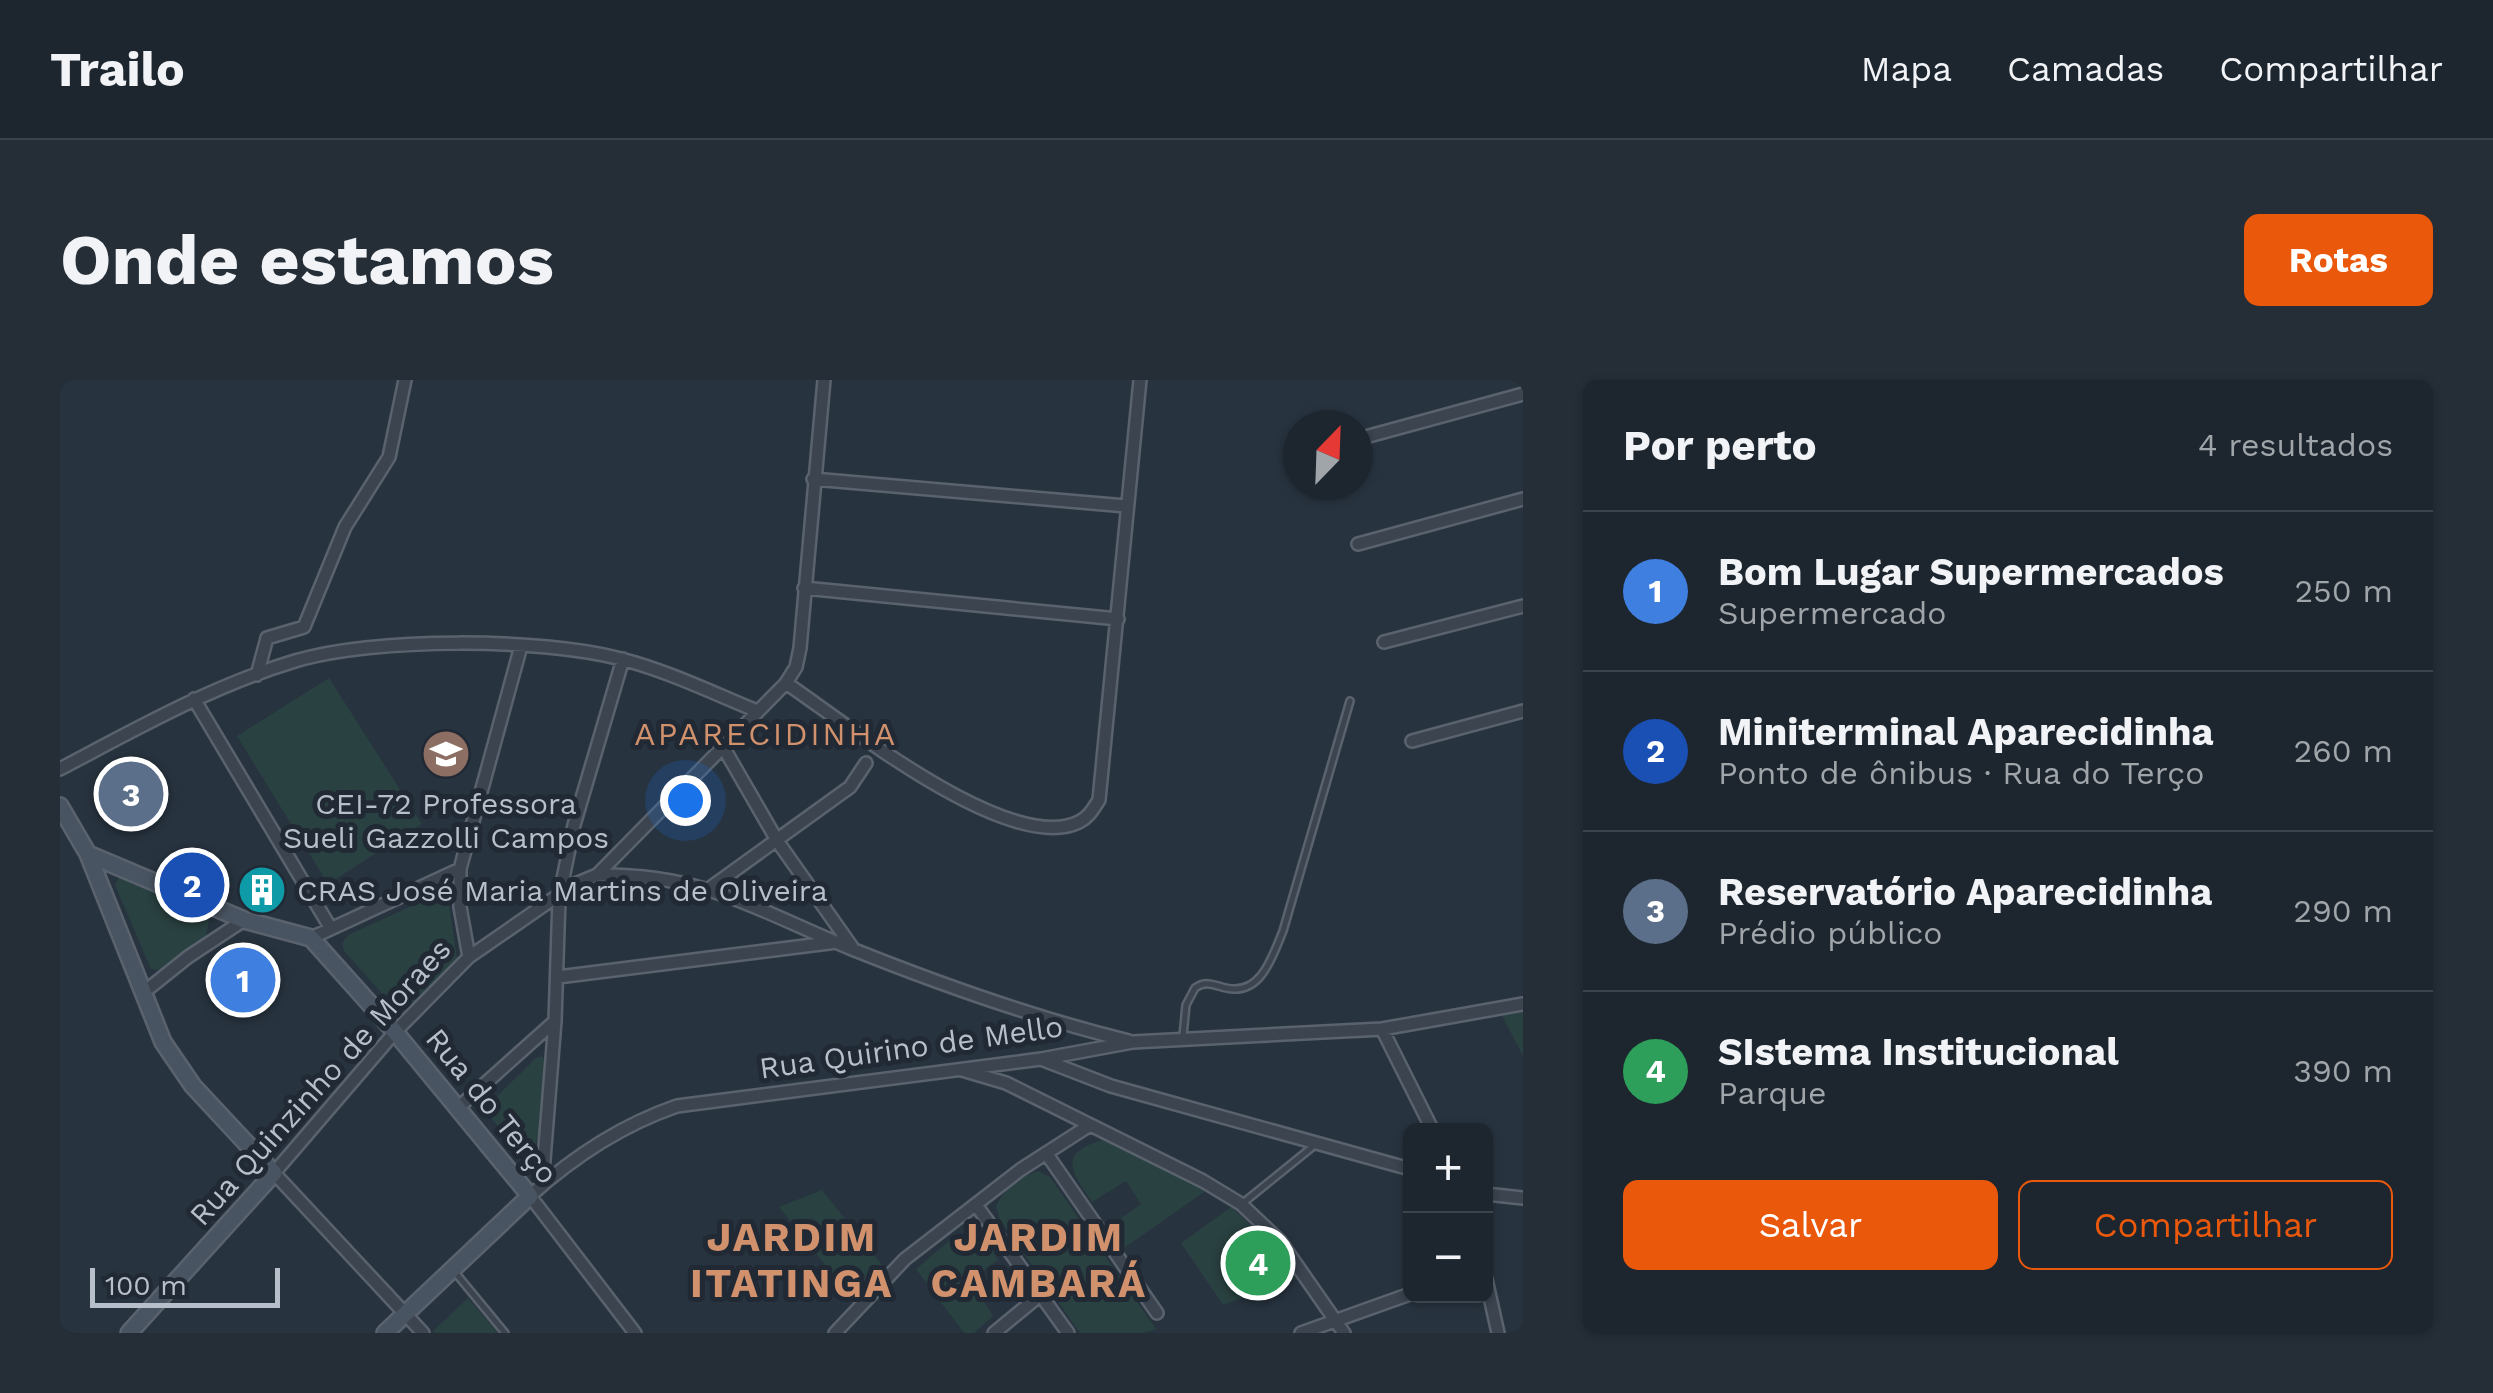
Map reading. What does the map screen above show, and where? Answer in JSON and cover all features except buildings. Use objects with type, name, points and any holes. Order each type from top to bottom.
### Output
[{"type":"street","points":[[257,676],[266,638],[304,627],[345,527],[389,457],[405,380]]},
{"type":"street","points":[[824,380],[800,648],[796,668],[786,683],[923,779],[982,810],[1059,827],[1090,816],[1099,800],[1140,380]]},
{"type":"street","points":[[1373,435],[1523,394]]},
{"type":"street","points":[[814,479],[1126,506]]},
{"type":"street","points":[[1358,544],[1523,498]]},
{"type":"street","points":[[804,588],[1118,619]]},
{"type":"street","points":[[1384,642],[1523,606]]},
{"type":"street","points":[[60,770],[194,700],[297,660],[411,644],[521,646],[583,652],[623,660],[757,711]]},
{"type":"street","points":[[469,957],[460,907],[460,868],[521,646]]},
{"type":"street","points":[[536,1191],[555,1021],[559,898],[574,825],[623,660]]},
{"type":"street","name":"Rua Quinzinho de Moraes","points":[[129,1333],[396,1032],[469,957],[574,885],[597,874],[786,683]]},
{"type":"street","points":[[194,700],[330,927]]},
{"type":"street","points":[[1412,741],[1523,711]]},
{"type":"street","points":[[722,745],[778,842],[853,949]]},
{"type":"street","points":[[710,888],[850,787],[866,762]]},
{"type":"street","points":[[60,806],[88,854],[176,1066],[423,1333]]},
{"type":"street","points":[[88,854],[244,920],[310,938],[460,868]]},
{"type":"street","points":[[104,894],[110,875],[122,867]]},
{"type":"street","points":[[597,874],[640,875],[710,888],[853,949],[1006,1005],[1134,1042]]},
{"type":"street","points":[[143,993],[244,920]]},
{"type":"street","name":"Rua do Terço","points":[[310,938],[536,1191],[635,1333]]},
{"type":"street","points":[[558,977],[837,942]]},
{"type":"street","name":"Rua Quirino de Mello","points":[[385,1333],[536,1191],[618,1130],[677,1106],[1040,1059],[1134,1042],[1382,1029],[1523,1004]]},
{"type":"street","points":[[459,1107],[555,1021]]},
{"type":"street","points":[[1382,1029],[1430,1123]]},
{"type":"street","points":[[1040,1059],[1110,1086],[1403,1167]]},
{"type":"street","points":[[959,1069],[1006,1083],[1203,1180],[1241,1204],[1280,1241],[1344,1333]]},
{"type":"street","points":[[835,1333],[905,1260],[1046,1153],[1090,1126]]},
{"type":"street","points":[[1046,1153],[1157,1313]]},
{"type":"street","points":[[1493,1195],[1523,1198]]},
{"type":"street","points":[[976,1205],[1068,1333]]},
{"type":"street","points":[[994,1333],[1040,1294]]},
{"type":"street","points":[[1301,1333],[1403,1297]]},
{"type":"street","points":[[1491,1303],[1498,1333]]},
{"type":"lane","points":[[1183,1039],[1186,1005],[1195,988],[1202,983],[1236,990],[1246,988],[1262,976],[1272,957],[1284,931],[1350,701]]},
{"type":"lane","points":[[1241,1204],[1317,1144]]},
{"type":"lane","points":[[452,1269],[506,1333]]},
{"type":"green space","points":[[329,678],[422,824],[328,884],[237,736]]},
{"type":"green space","points":[[119,877],[201,912],[209,921],[206,937],[161,970],[151,969],[115,885]]},
{"type":"green space","points":[[438,894],[449,904],[457,959],[411,1008],[402,1011],[344,951],[342,943],[348,935]]},
{"type":"green space","points":[[1523,1009],[1523,1056],[1500,1012]]},
{"type":"green space","points":[[537,1057],[543,1057],[544,1062],[541,1129],[531,1159],[524,1158],[488,1114],[487,1106]]},
{"type":"green space","points":[[1106,1139],[1207,1190],[1124,1248],[1110,1226],[1141,1204],[1126,1181],[1092,1202],[1072,1163],[1080,1150]]},
{"type":"green space","points":[[1038,1171],[1050,1177],[1156,1329],[1144,1333],[1080,1333],[1000,1220],[996,1207],[1013,1184]]},
{"type":"green space","points":[[822,1190],[883,1266],[849,1295],[779,1207]]},
{"type":"green space","points":[[1231,1207],[1274,1247],[1296,1279],[1223,1305],[1181,1243]]},
{"type":"green space","points":[[955,1236],[967,1254],[985,1240],[998,1260],[970,1280],[993,1316],[974,1333],[964,1333],[916,1269]]},
{"type":"green space","points":[[468,1298],[498,1333],[433,1331]]},
{"type":"place","name":"CEI-72 Professora Sueli Gazzolli Campos","points":[[446,754]]},
{"type":"place","name":"Reservatório Aparecidinha","points":[[131,794]]},
{"type":"place","name":"Miniterminal Aparecidinha","points":[[192,885]]},
{"type":"place","name":"CRAS José Maria Martins de Oliveira","points":[[262,890]]},
{"type":"place","name":"Bom Lugar Supermercados","points":[[243,980]]},
{"type":"place","name":"SIstema Institucional","points":[[1258,1263]]},
{"type":"district","name":"APARECIDINHA","points":[[766,734]]},
{"type":"district","name":"JARDIM ITATINGA","points":[[792,1260]]},
{"type":"district","name":"JARDIM CAMBARÁ","points":[[1039,1260]]}]
